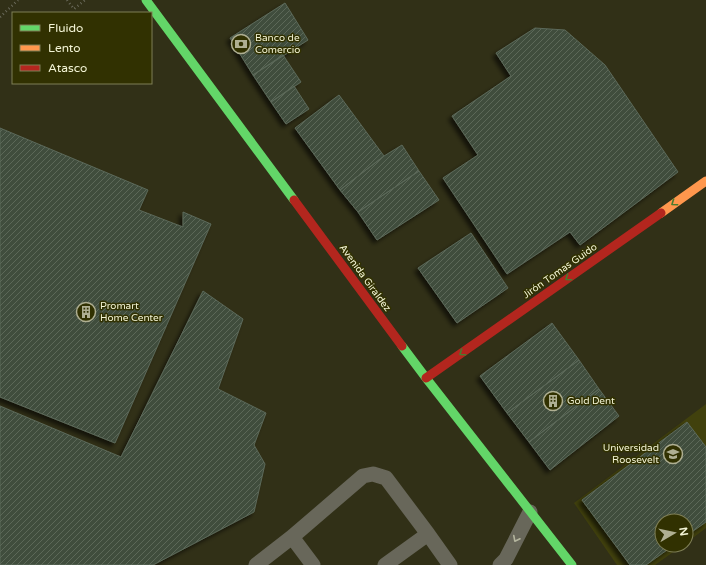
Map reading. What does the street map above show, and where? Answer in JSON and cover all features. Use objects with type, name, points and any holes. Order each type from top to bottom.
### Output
[{"type":"street","name":"Avenida Giraldez","points":[[146,0],[426,378],[572,565]]},
{"type":"street","name":"Jirón Tomas Guido","points":[[426,378],[706,181]]},
{"type":"lane","points":[[256,565],[292,537],[363,476],[373,474],[386,478],[450,565]]},
{"type":"lane","points":[[500,565],[506,559],[530,512]]},
{"type":"lane","points":[[385,565],[428,534]]},
{"type":"lane","points":[[292,537],[313,565]]},
{"type":"path","points":[[0,17],[18,0]]},
{"type":"path","points":[[67,0],[74,9],[85,0]]},
{"type":"shaded area","name":"Universidad Roosevelt","points":[[706,404],[706,528],[694,537],[694,513],[654,513],[654,553],[672,553],[655,565],[617,565],[574,503]]},
{"type":"building","points":[[285,3],[308,40],[253,75],[230,38]]},
{"type":"building","points":[[535,28],[565,30],[605,65],[678,172],[580,245],[570,232],[507,274],[443,178],[478,155],[452,116],[511,76],[496,53]]},
{"type":"building","points":[[283,55],[301,82],[271,102],[253,75]]},
{"type":"building","points":[[294,86],[309,109],[286,124],[271,102]]},
{"type":"building","points":[[339,95],[384,156],[340,190],[295,128]]},
{"type":"building","name":"Promart Home Center","points":[[0,128],[148,190],[139,210],[183,227],[183,212],[211,224],[115,443],[0,397]]},
{"type":"building","points":[[402,145],[419,171],[358,212],[340,190],[384,156]]},
{"type":"building","points":[[419,171],[439,200],[377,240],[358,212]]},
{"type":"building","points":[[471,233],[508,288],[457,323],[418,268]]},
{"type":"building","points":[[203,291],[243,319],[218,389],[266,413],[254,445],[265,464],[254,512],[153,565],[0,565],[0,406],[121,457]]},
{"type":"building","points":[[552,323],[579,360],[507,413],[480,376]]},
{"type":"building","name":"Gold Dent","points":[[579,360],[599,389],[529,442],[507,413]]},
{"type":"building","points":[[599,389],[619,416],[550,470],[529,442]]},
{"type":"building","name":"Universidad Roosevelt","points":[[687,422],[706,447],[706,522],[694,530],[694,513],[654,513],[654,553],[663,553],[646,565],[630,565],[582,500]]},
{"type":"traffic: fast","points":[[146,0],[294,200]]},
{"type":"traffic: fast","points":[[402,346],[572,565]]},
{"type":"traffic: slow","points":[[661,213],[706,181]]},
{"type":"traffic: jam","points":[[294,200],[402,346]]},
{"type":"traffic: jam","points":[[426,378],[661,213]]},
{"type":"place","name":"Banco de Comercio","points":[[241,44]]},
{"type":"place","name":"Promart Home Center","points":[[86,312]]},
{"type":"place","name":"Gold Dent","points":[[553,401]]},
{"type":"place","name":"Universidad Roosevelt","points":[[673,454]]}]
